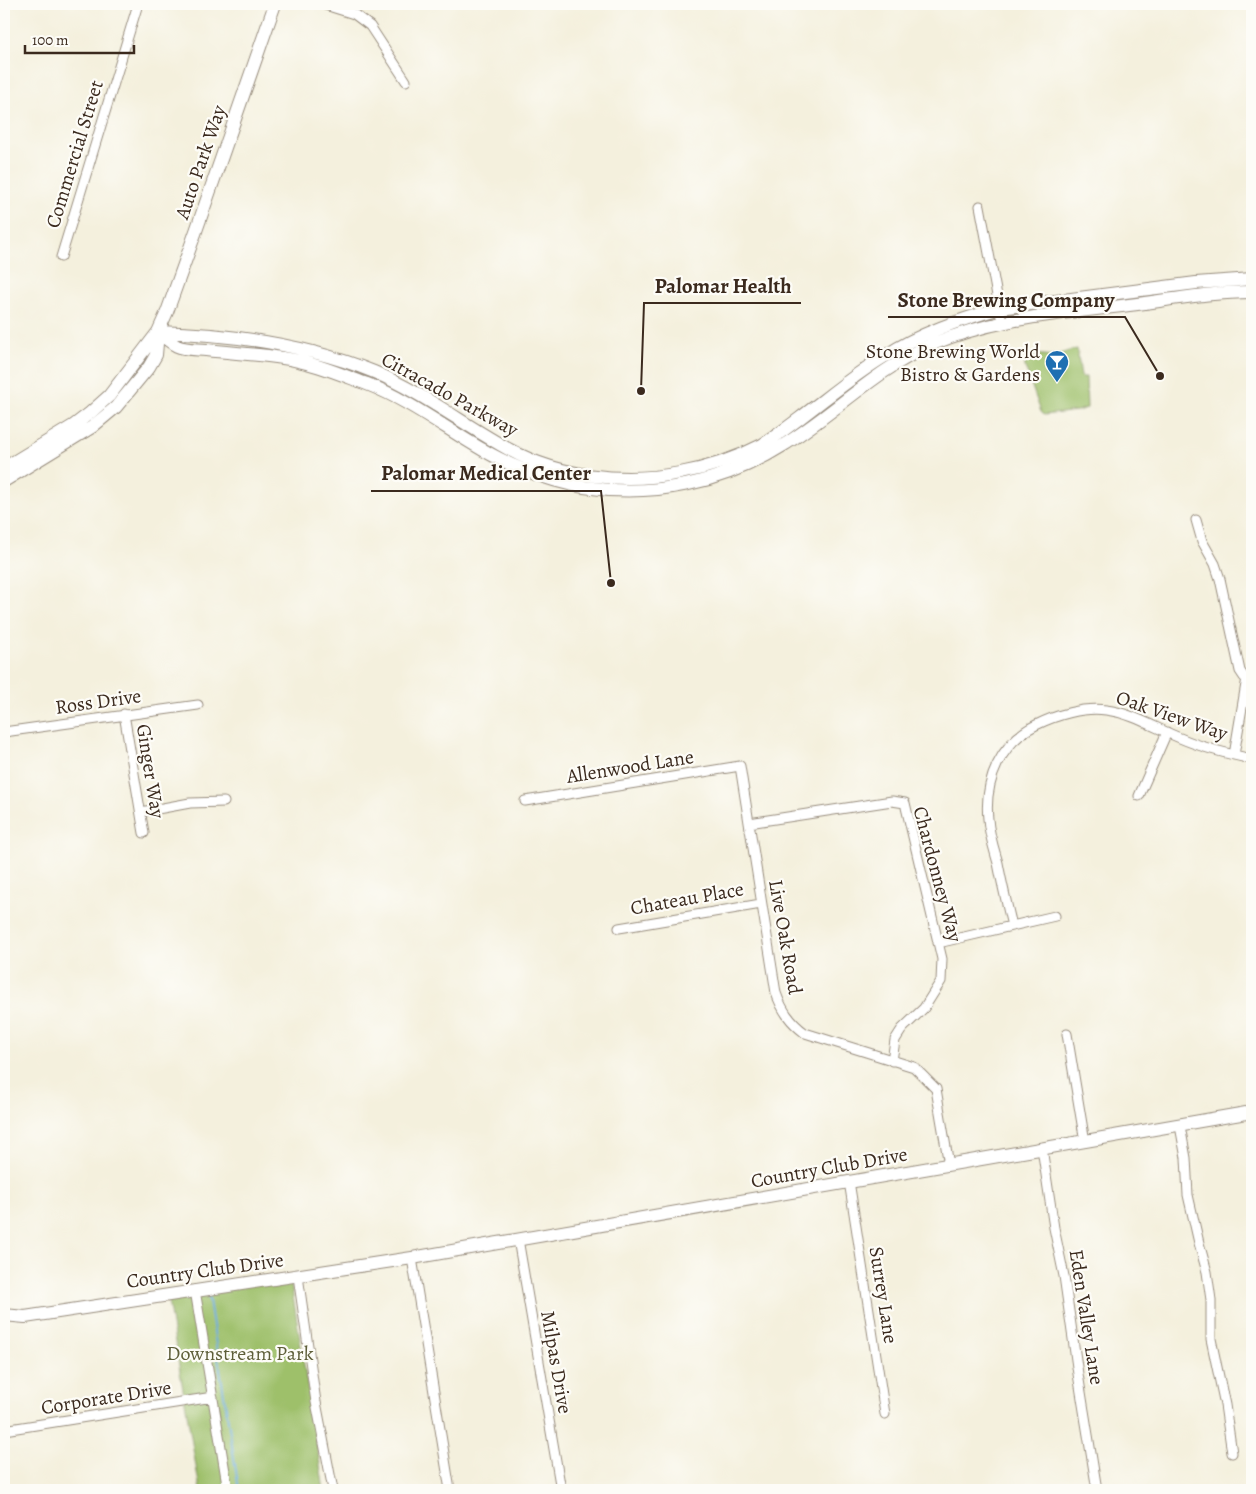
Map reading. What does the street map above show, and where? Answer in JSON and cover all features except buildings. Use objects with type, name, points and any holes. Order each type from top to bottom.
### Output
[{"type":"main road","name":"Auto Park Way","points":[[4,468],[73,426],[90,413],[109,396],[158,332],[167,312],[275,4]]},
{"type":"main road","name":"Citracado Parkway","points":[[158,332],[270,342],[305,349],[391,380],[429,400],[512,451],[534,460],[579,473],[635,478],[661,476],[699,469],[762,445],[887,354],[940,328],[1000,308],[1196,283],[1252,279]]},
{"type":"main road","name":"Citracado Parkway","points":[[158,332],[179,347],[284,358],[335,372],[404,401],[520,469],[582,486],[642,491],[708,480],[742,467],[784,445],[870,381],[912,354],[964,332],[1002,322],[1218,294],[1252,292]]},
{"type":"main road","name":"Auto Park Way","points":[[4,482],[92,427],[116,407],[150,366],[156,355],[158,332]]},
{"type":"main road","name":"Country Club Drive","points":[[4,1315],[25,1317],[412,1258],[1252,1112]]},
{"type":"street","name":"Commercial Street","points":[[61,257],[138,4]]},
{"type":"street","points":[[322,4],[354,14],[370,26],[406,80]]},
{"type":"street","points":[[980,206],[1002,322]]},
{"type":"street","points":[[1196,520],[1202,541],[1215,564],[1220,580],[1240,671],[1250,680],[1234,755]]},
{"type":"street","name":"Ross Drive","points":[[4,732],[198,704]]},
{"type":"street","name":"Oak View Way","points":[[1012,926],[988,820],[987,801],[991,778],[996,765],[1009,746],[1025,730],[1046,720],[1080,710],[1104,710],[1124,714],[1180,738],[1252,759]]},
{"type":"street","name":"Ginger Way","points":[[124,714],[144,833]]},
{"type":"street","points":[[1139,796],[1167,732]]},
{"type":"street","name":"Allenwood Lane","points":[[525,801],[740,766]]},
{"type":"street","name":"Live Oak Road","points":[[740,766],[761,904],[776,993],[780,1005],[794,1025],[805,1033],[914,1067],[936,1089],[949,1165]]},
{"type":"street","name":"Chardonney Way","points":[[749,823],[892,801],[905,804],[942,959],[941,981],[924,1008],[902,1029],[896,1040],[892,1061]]},
{"type":"street","points":[[140,812],[190,802],[224,802]]},
{"type":"street","name":"Chateau Place","points":[[618,928],[761,904]]},
{"type":"street","points":[[938,943],[1055,916]]},
{"type":"street","points":[[1067,1034],[1085,1142]]},
{"type":"street","points":[[1180,1126],[1186,1158],[1188,1195],[1198,1242],[1208,1272],[1212,1300],[1212,1339],[1232,1453]]},
{"type":"street","name":"Eden Valley Lane","points":[[1042,1148],[1054,1228],[1065,1278],[1097,1490]]},
{"type":"street","name":"Surrey Lane","points":[[849,1181],[885,1414]]},
{"type":"street","name":"Milpas Drive","points":[[518,1239],[561,1490]]},
{"type":"street","points":[[412,1258],[450,1490]]},
{"type":"street","points":[[298,1276],[316,1402],[333,1490]]},
{"type":"street","points":[[195,1290],[228,1490]]},
{"type":"street","name":"Corporate Drive","points":[[4,1430],[213,1397]]},
{"type":"green space","points":[[1077,349],[1081,376],[1086,377],[1087,408],[1044,415],[1041,412],[1025,367],[1025,359],[1032,355],[1057,355]]},
{"type":"green space","name":"Downstream Park","points":[[290,1277],[324,1490],[200,1490],[167,1295]]},
{"type":"waterway","points":[[208,1294],[239,1490]]},
{"type":"place","name":"Stone Brewing Company","points":[[1160,376]]},
{"type":"place","name":"Stone Brewing World Bistro & Gardens","points":[[1057,383]]},
{"type":"place","name":"Palomar Health","points":[[641,391]]},
{"type":"place","name":"Palomar Medical Center","points":[[611,583]]}]
